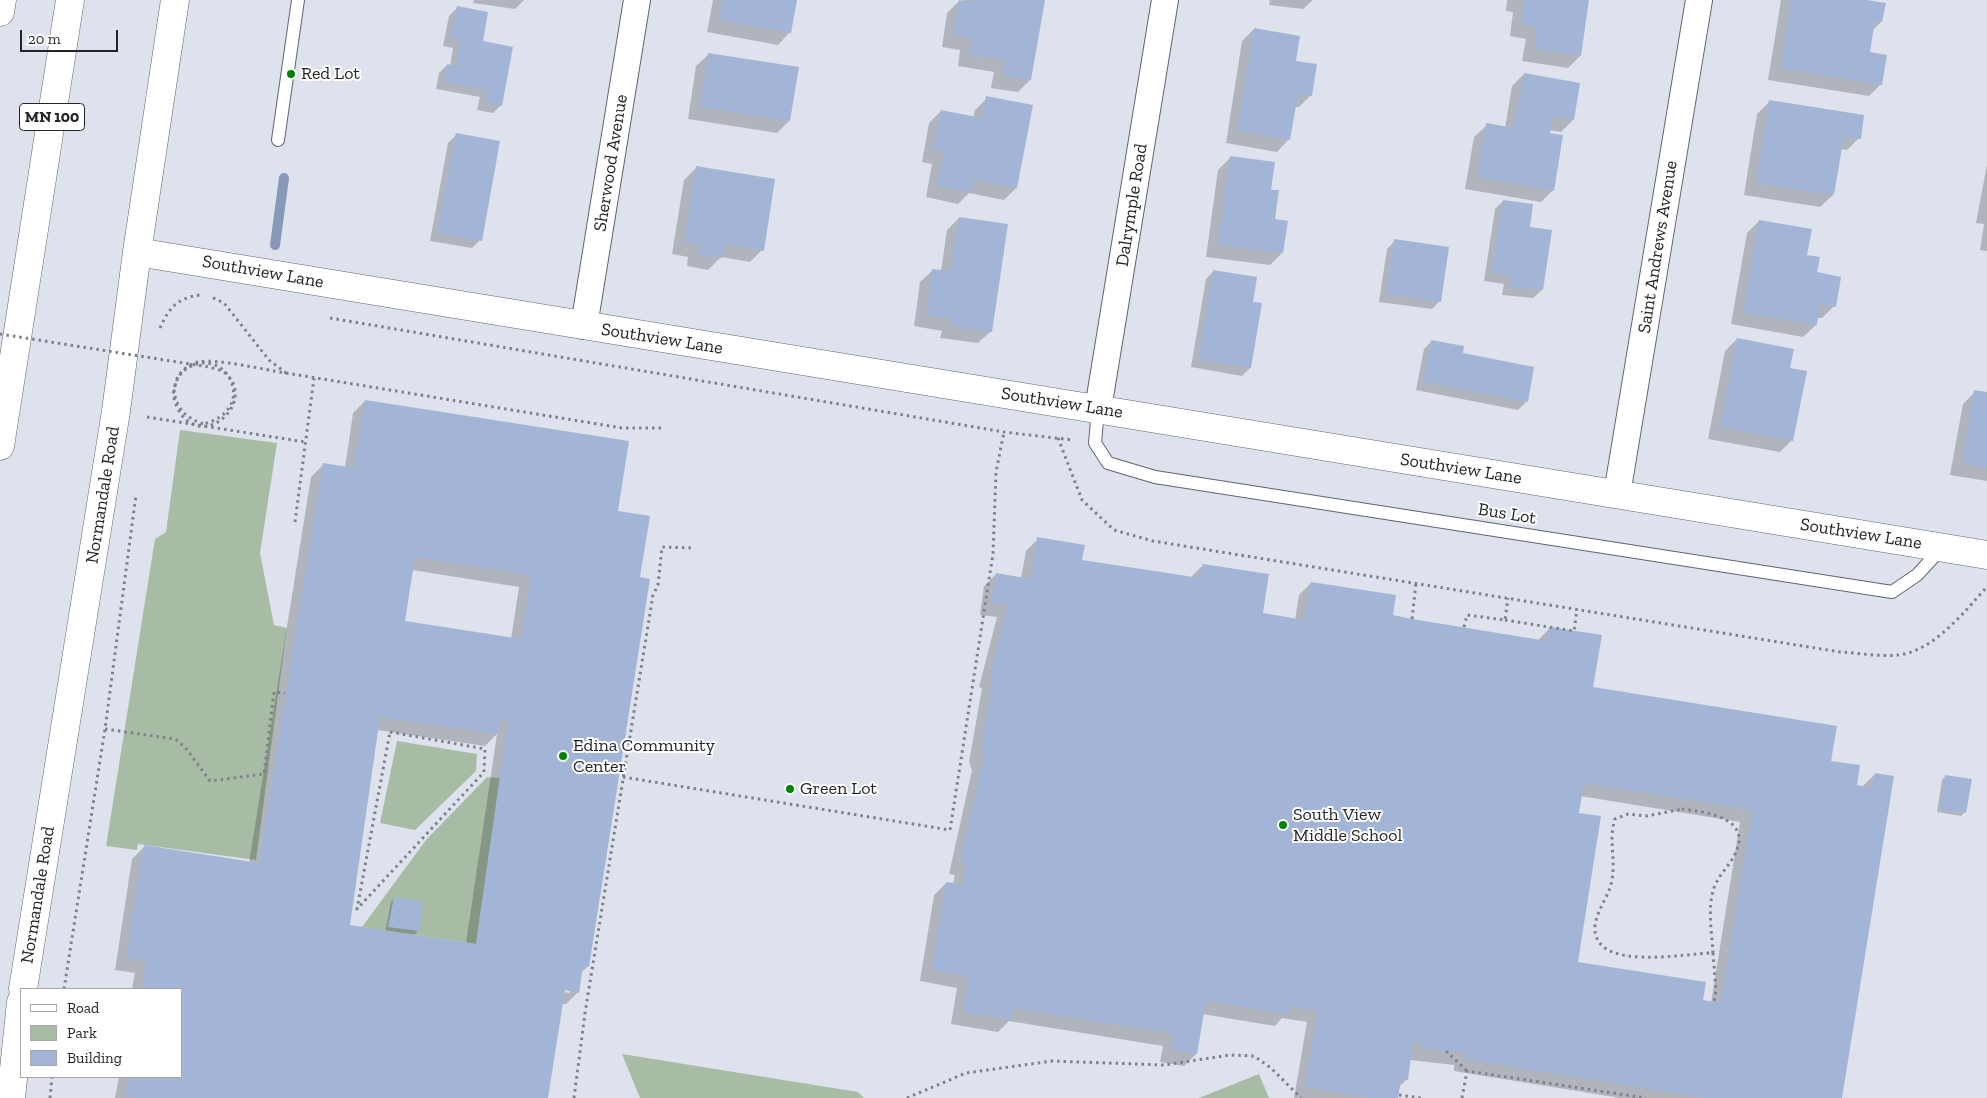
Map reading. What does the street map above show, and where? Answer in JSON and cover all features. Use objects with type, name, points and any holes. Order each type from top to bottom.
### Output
[{"type":"main road","points":[[0,12],[2,0]]},
{"type":"main road","name":"MN 100","points":[[0,446],[70,0]]},
{"type":"main road","name":"Normandale Road","points":[[23,988],[116,411],[136,252],[175,0]]},
{"type":"main road","name":"Southview Lane","points":[[136,252],[1987,555]]},
{"type":"main road","points":[[11,1098],[20,1012]]},
{"type":"street","name":"Sherwood Avenue","points":[[584,326],[637,0]]},
{"type":"street","name":"Dalrymple Road","points":[[1098,409],[1165,0]]},
{"type":"street","name":"Saint Andrews Avenue","points":[[1617,494],[1699,0]]},
{"type":"lane","points":[[278,140],[298,0]]},
{"type":"lane","points":[[1095,443],[1098,409]]},
{"type":"lane","name":"Bus Lot","points":[[1095,443],[1108,463],[1155,478],[1892,592],[1917,575],[1943,548]]},
{"type":"path","points":[[159,331],[168,309],[186,298],[199,295],[213,298],[224,303],[269,360],[286,373]]},
{"type":"path","points":[[330,318],[1004,432],[1095,443]]},
{"type":"path","points":[[0,334],[190,364],[200,365],[226,373],[230,379],[234,385],[234,393],[234,400],[229,415],[218,424],[200,426],[185,419],[177,409],[173,393],[176,378],[187,367],[193,365],[199,363],[212,363],[225,371],[233,383],[233,390],[234,397],[231,405],[228,412],[217,420],[203,424],[189,418],[178,408],[174,392],[177,378],[187,366],[199,362],[212,362],[622,428],[664,428]]},
{"type":"path","points":[[154,361],[156,351]]},
{"type":"path","points":[[296,522],[314,378]]},
{"type":"path","points":[[145,427],[148,408]]},
{"type":"path","points":[[147,417],[305,442]]},
{"type":"path","points":[[623,777],[950,830],[993,554],[996,472],[1004,432]]},
{"type":"path","points":[[1058,438],[1082,500],[1114,530],[1153,541],[1840,652],[1899,655],[1926,646],[1963,613],[1986,588]]},
{"type":"path","points":[[64,988],[104,729],[137,485]]},
{"type":"path","points":[[574,1098],[585,1013],[653,595],[658,585],[662,547],[694,548]]},
{"type":"path","points":[[1412,619],[1416,583]]},
{"type":"path","points":[[1505,620],[1508,598]]},
{"type":"path","points":[[1464,627],[1467,614],[1574,631],[1577,609]]},
{"type":"path","points":[[104,729],[175,739],[185,747],[210,782],[264,774],[274,692],[285,693]]},
{"type":"path","points":[[390,732],[485,749],[484,772],[358,909],[383,772],[388,742],[390,732]]},
{"type":"path","points":[[1712,953],[1661,958],[1632,957],[1613,953],[1600,943],[1595,928],[1597,912],[1612,882],[1614,865],[1610,833],[1615,819],[1628,814],[1647,816],[1682,809],[1711,813],[1726,818],[1735,827],[1739,840],[1735,855],[1720,875],[1713,890],[1712,953],[1716,991],[1714,1002]]},
{"type":"path","points":[[1446,1051],[1466,1071],[1646,1098]]},
{"type":"path","points":[[907,1098],[966,1073],[1052,1060],[1164,1065],[1230,1055],[1254,1056],[1271,1068],[1302,1098]]},
{"type":"path","points":[[1462,1098],[1466,1071]]},
{"type":"path","points":[[50,1098],[52,1078]]},
{"type":"path","points":[[1398,1095],[1421,1098]]},
{"type":"green space","points":[[180,430],[277,443],[260,553],[274,625],[287,628],[256,860],[138,844],[137,850],[106,846],[155,539],[166,532]]},
{"type":"green space","points":[[397,741],[477,754],[476,771],[415,830],[380,823]]},
{"type":"green space","points":[[487,777],[500,778],[476,944],[362,927],[426,840]]},
{"type":"green space","points":[[622,1054],[858,1092],[864,1098],[640,1098]]},
{"type":"green space","points":[[1259,1074],[1269,1098],[1199,1098]]},
{"type":"building","points":[[722,0],[797,0],[791,33],[718,20]]},
{"type":"building","points":[[959,0],[973,2],[973,0],[1045,0],[1031,80],[1003,76],[1005,60],[969,55],[972,38],[953,35]]},
{"type":"building","points":[[1524,0],[1589,0],[1581,56],[1534,49],[1537,27],[1521,24]]},
{"type":"building","points":[[1791,0],[1867,0],[1886,3],[1882,22],[1875,21],[1870,52],[1887,55],[1882,85],[1780,68]]},
{"type":"building","points":[[457,6],[488,12],[483,41],[513,47],[502,106],[485,102],[487,90],[443,82],[447,64],[456,66],[460,40],[451,38]]},
{"type":"building","points":[[1254,28],[1300,36],[1296,61],[1317,64],[1312,96],[1298,94],[1290,140],[1237,131]]},
{"type":"building","points":[[708,53],[799,67],[790,121],[700,107]]},
{"type":"building","points":[[1524,73],[1580,83],[1574,120],[1553,116],[1550,133],[1563,135],[1554,191],[1477,177],[1486,123],[1514,128]]},
{"type":"building","points":[[986,96],[1033,105],[1017,188],[974,180],[971,192],[937,186],[944,152],[933,150],[941,110],[982,118]]},
{"type":"building","points":[[1769,100],[1864,115],[1861,139],[1844,136],[1834,195],[1756,183]]},
{"type":"building","points":[[456,133],[500,141],[482,241],[437,233]]},
{"type":"building","points":[[1230,156],[1275,162],[1271,190],[1279,190],[1275,219],[1288,221],[1283,253],[1218,245]]},
{"type":"building","points":[[696,166],[775,179],[764,251],[724,244],[722,258],[698,254],[699,245],[684,242]]},
{"type":"building","points":[[1503,200],[1533,204],[1530,227],[1552,230],[1543,290],[1509,287],[1511,276],[1491,273]]},
{"type":"building","points":[[959,217],[1008,224],[992,332],[952,326],[953,319],[926,315],[932,269],[950,271]]},
{"type":"building","points":[[1759,220],[1812,229],[1807,255],[1820,257],[1817,272],[1841,277],[1836,307],[1820,305],[1817,325],[1743,313]]},
{"type":"building","points":[[1394,239],[1449,247],[1441,302],[1386,294]]},
{"type":"building","points":[[1213,270],[1257,277],[1253,302],[1262,303],[1251,368],[1198,359]]},
{"type":"building","points":[[1737,338],[1794,349],[1790,368],[1807,371],[1793,441],[1720,427]]},
{"type":"building","points":[[1431,340],[1464,346],[1463,353],[1534,367],[1528,402],[1423,382]]},
{"type":"building","points":[[1974,390],[1987,392],[1987,468],[1962,463]]},
{"type":"building","name":"Edina Community Center","points":[[365,400],[629,441],[618,511],[650,516],[640,577],[650,579],[589,967],[583,966],[579,993],[565,990],[548,1098],[137,1098],[125,1096],[128,1078],[182,1078],[182,988],[142,988],[146,961],[126,958],[144,845],[259,863],[323,463],[354,468]],"holes":[[[415,557],[531,575],[521,639],[405,621]],[[380,717],[498,734],[500,719],[508,721],[476,944],[350,925]]]},
{"type":"building","name":"South View Middle School","points":[[1037,537],[1085,545],[1082,560],[1200,578],[1203,564],[1269,574],[1263,613],[1304,620],[1311,582],[1396,595],[1393,615],[1412,619],[1547,641],[1549,627],[1602,635],[1593,687],[1837,726],[1831,761],[1860,765],[1857,785],[1872,788],[1875,773],[1894,776],[1842,1098],[1704,1098],[1465,1059],[1465,1053],[1422,1048],[1422,1043],[1413,1042],[1408,1080],[1401,1079],[1398,1098],[1373,1098],[1305,1087],[1318,1011],[1290,1006],[1288,1014],[1206,1001],[1197,1054],[1172,1050],[1174,1034],[1014,1008],[1011,1020],[963,1012],[968,976],[932,970],[946,882],[963,884],[966,863],[960,862],[984,757],[981,749],[993,676],[990,675],[1008,605],[991,603],[996,573],[1031,579]],"holes":[[[1584,783],[1752,810],[1721,1003],[1703,1000],[1706,982],[1578,962],[1601,816],[1579,813]]]},
{"type":"building","points":[[1945,775],[1972,779],[1966,813],[1940,809]]},
{"type":"building","points":[[394,897],[423,902],[419,931],[388,927]]},
{"type":"waterway","points":[[275,245],[284,178]]},
{"type":"place","name":"Red Lot","points":[[291,74]]},
{"type":"place","name":"Edina Community Center","points":[[563,756]]},
{"type":"place","name":"Green Lot","points":[[790,789]]},
{"type":"place","name":"South View Middle School","points":[[1283,825]]}]
